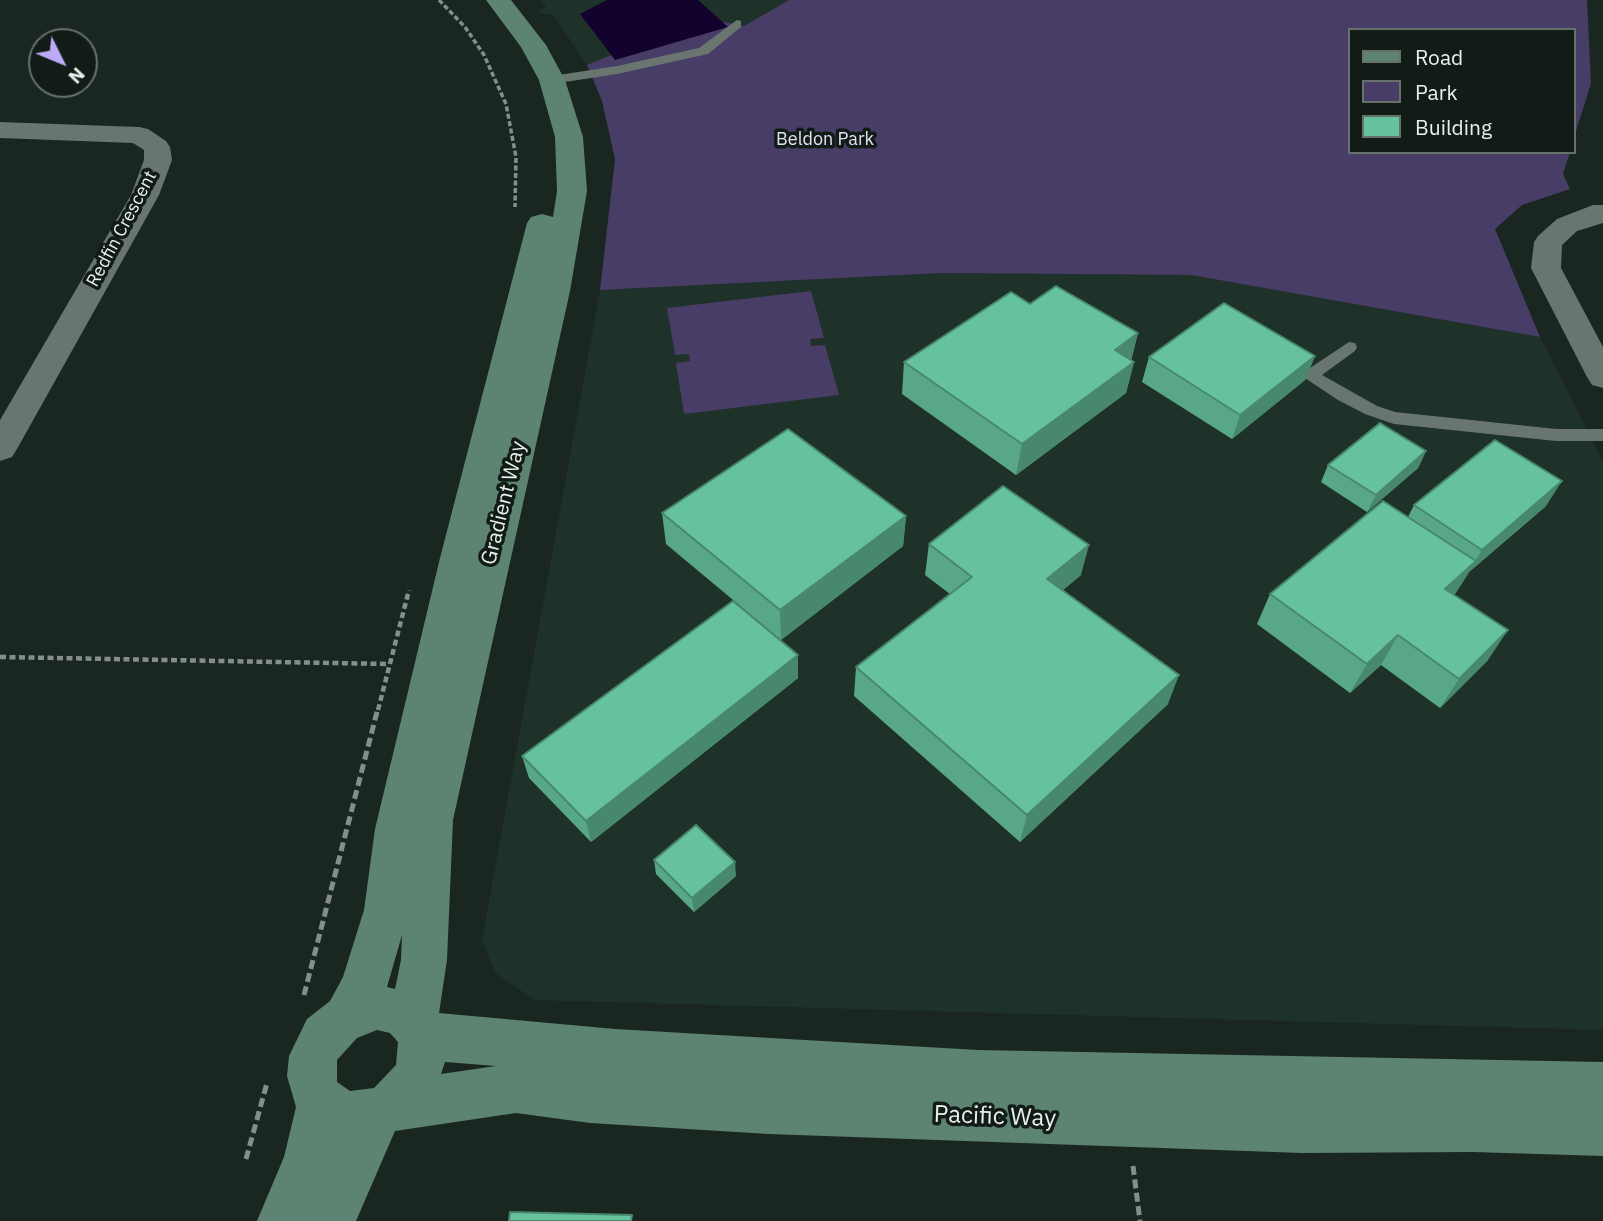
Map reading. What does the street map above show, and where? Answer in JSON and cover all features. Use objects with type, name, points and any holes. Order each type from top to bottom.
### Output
[{"type":"street","name":"Gradient Way","points":[[348,1015],[364,986],[387,910],[397,829],[544,211],[544,153],[536,108],[516,57],[498,28],[474,0]]},
{"type":"street","name":"Gradient Way","points":[[416,1027],[422,981],[431,820],[554,291],[572,191],[569,137],[552,80],[533,45],[498,0]]},
{"type":"street","name":"Redfin Crescent","points":[[0,130],[139,135],[157,147],[158,160],[145,195],[0,449]]},
{"type":"street","points":[[1603,214],[1593,214],[1567,225],[1548,243],[1546,268],[1603,377]]},
{"type":"street","points":[[329,1221],[384,1110],[404,1095],[415,1080],[421,1063],[422,1046],[416,1027],[403,1014],[377,1007],[348,1015],[324,1036],[313,1056],[312,1086],[321,1102],[346,1116],[384,1110]]},
{"type":"street","name":"Pacific Way","points":[[416,1027],[444,1038],[615,1053],[978,1074],[1603,1087]]},
{"type":"street","name":"Pacific Way","points":[[384,1110],[471,1093],[516,1088],[590,1098],[769,1109],[1288,1128],[1474,1127],[1603,1131]]},
{"type":"street","points":[[283,1221],[309,1158],[321,1102]]},
{"type":"lane","points":[[552,80],[617,70],[703,51],[737,24]]},
{"type":"lane","points":[[1311,375],[1349,346]]},
{"type":"lane","points":[[1270,350],[1362,406],[1394,418],[1556,435],[1603,435]]},
{"type":"path","points":[[439,0],[465,27],[484,55],[506,104],[516,157],[514,214]]},
{"type":"path","points":[[302,1004],[410,585]]},
{"type":"path","points":[[0,657],[388,664]]},
{"type":"path","points":[[246,1159],[271,1070]]},
{"type":"path","points":[[1133,1161],[1140,1221]]},
{"type":"shaded area","points":[[540,0],[789,0],[744,26],[587,65],[554,16],[538,12],[546,7]]},
{"type":"shaded area","points":[[607,0],[698,0],[728,27],[615,60],[580,14]]},
{"type":"shaded area","points":[[941,273],[1191,275],[1540,337],[1603,462],[1603,1030],[535,1000],[495,973],[482,940],[600,290]]},
{"type":"green space","name":"Beldon Park","points":[[789,0],[1587,0],[1591,83],[1575,135],[1575,28],[1348,28],[1348,154],[1569,154],[1563,174],[1570,189],[1522,205],[1495,229],[1540,337],[1191,275],[941,273],[600,290],[615,159],[602,101],[587,65],[636,45],[724,22],[744,26]]},
{"type":"green space","points":[[811,291],[824,338],[810,339],[811,346],[825,345],[839,395],[684,414],[676,363],[690,361],[689,354],[675,355],[667,308]]},
{"type":"building","points":[[1056,286],[1138,333],[1115,350],[1134,362],[1022,444],[904,362],[1011,292],[1030,304]]},
{"type":"building","points":[[1224,303],[1315,356],[1240,415],[1149,357]]},
{"type":"building","points":[[1380,423],[1426,451],[1376,495],[1328,465]]},
{"type":"building","points":[[788,429],[906,516],[780,610],[662,513]]},
{"type":"building","points":[[1495,440],[1562,481],[1482,550],[1414,505]]},
{"type":"building","points":[[1003,486],[1089,545],[1047,579],[1179,675],[1027,815],[856,667],[972,577],[929,544]]},
{"type":"building","points":[[1383,501],[1476,561],[1445,589],[1508,630],[1459,679],[1398,635],[1367,664],[1270,594]]},
{"type":"building","points":[[733,601],[798,655],[586,821],[522,756]]},
{"type":"building","points":[[696,825],[735,862],[692,898],[654,860]]},
{"type":"building","points":[[510,1212],[632,1215],[631,1221],[509,1221]]}]
